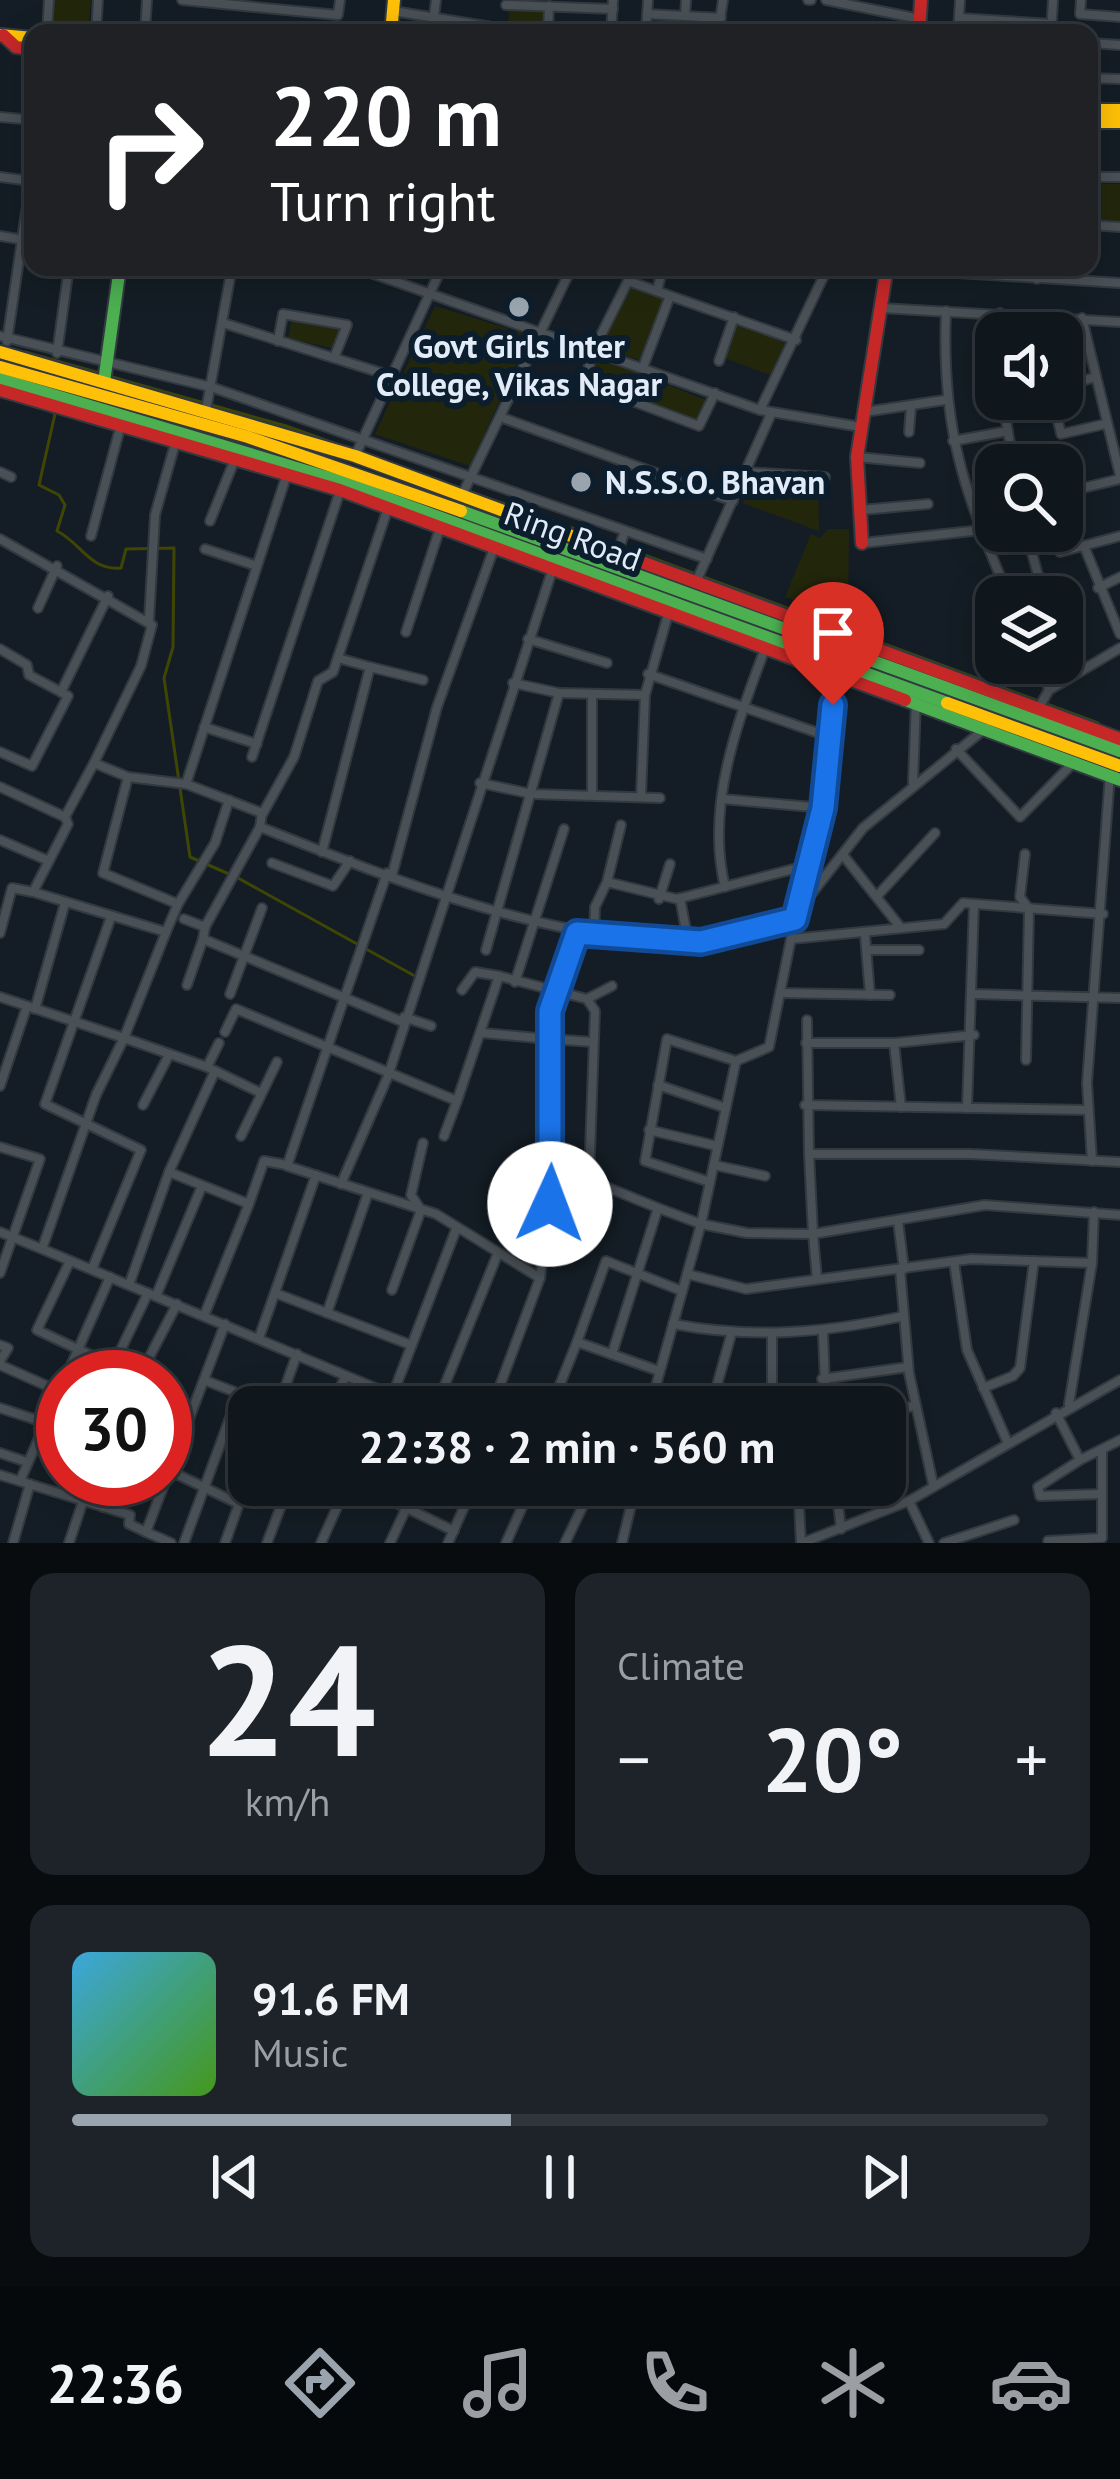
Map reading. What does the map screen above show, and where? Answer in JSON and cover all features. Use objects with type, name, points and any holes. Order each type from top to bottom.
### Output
[{"type":"main road","points":[[105,373],[118,276]]},
{"type":"main road","points":[[862,543],[857,457],[886,276]]},
{"type":"main road","points":[[2,358],[105,373],[358,449],[617,556],[698,577],[1043,700],[1117,758]]},
{"type":"main road","name":"Ring Road","points":[[2,358],[617,556],[1117,758]]},
{"type":"main road","name":"Ring Road","points":[[0,379],[342,486],[1091,755],[1117,758]]},
{"type":"main road","points":[[0,390],[123,419]]},
{"type":"main road","points":[[177,435],[442,522],[495,547],[1075,761],[1117,758]]},
{"type":"street","points":[[182,0],[338,15],[340,0]]},
{"type":"street","points":[[433,24],[436,0]]},
{"type":"street","points":[[646,24],[648,0]]},
{"type":"street","points":[[685,16],[686,0]]},
{"type":"street","points":[[720,24],[723,0]]},
{"type":"street","points":[[826,0],[912,24]]},
{"type":"street","points":[[959,24],[960,0]]},
{"type":"street","points":[[1081,0],[1080,14],[1120,16]]},
{"type":"street","points":[[507,2],[613,4]]},
{"type":"street","points":[[394,5],[458,24]]},
{"type":"street","points":[[548,24],[549,6]]},
{"type":"street","points":[[647,14],[721,18]]},
{"type":"street","points":[[959,18],[999,24]]},
{"type":"street","points":[[0,236],[24,240],[2,358]]},
{"type":"street","points":[[57,353],[68,276]]},
{"type":"street","points":[[206,407],[231,276]]},
{"type":"street","points":[[390,276],[771,413],[863,420],[946,400]]},
{"type":"street","points":[[358,449],[438,276]]},
{"type":"street","points":[[462,494],[503,418],[568,276]]},
{"type":"street","points":[[657,291],[661,276]]},
{"type":"street","points":[[760,410],[824,276]]},
{"type":"street","points":[[1014,276],[1120,283]]},
{"type":"street","points":[[715,393],[699,426],[584,382],[593,349],[628,281],[796,340]]},
{"type":"street","points":[[643,367],[670,296]]},
{"type":"street","points":[[881,308],[975,312]]},
{"type":"street","points":[[946,311],[946,400],[975,514]]},
{"type":"street","points":[[278,341],[283,314],[347,325],[334,358]]},
{"type":"street","points":[[719,361],[734,317]]},
{"type":"street","points":[[1083,318],[1120,322]]},
{"type":"street","points":[[1083,322],[1120,477],[1083,487]]},
{"type":"street","points":[[223,323],[392,376]]},
{"type":"street","points":[[4,337],[105,373],[210,389],[358,449],[475,475],[624,534],[707,559]]},
{"type":"street","points":[[1083,380],[1096,377]]},
{"type":"street","points":[[909,432],[910,407]]},
{"type":"street","points":[[698,577],[771,413]]},
{"type":"street","points":[[503,418],[733,501]]},
{"type":"street","points":[[91,536],[123,419]]},
{"type":"street","points":[[1006,420],[1010,444]]},
{"type":"street","points":[[1058,420],[1061,434],[1105,424]]},
{"type":"street","points":[[953,441],[1008,431]]},
{"type":"street","points":[[65,817],[141,666],[153,631],[149,620],[151,547],[177,435]]},
{"type":"street","points":[[210,521],[236,457]]},
{"type":"street","points":[[857,457],[920,464]]},
{"type":"street","points":[[0,472],[11,477]]},
{"type":"street","points":[[186,784],[287,472]]},
{"type":"street","points":[[746,472],[825,477]]},
{"type":"street","points":[[252,757],[342,486]]},
{"type":"street","points":[[862,510],[928,504]]},
{"type":"street","points":[[187,985],[205,927],[294,757],[318,681],[333,672],[388,508]]},
{"type":"street","points":[[406,632],[442,522]]},
{"type":"street","points":[[862,543],[975,531]]},
{"type":"street","points":[[617,556],[624,534]]},
{"type":"street","points":[[1120,536],[1084,546],[1120,634]]},
{"type":"street","points":[[0,539],[149,620]]},
{"type":"street","points":[[287,1166],[390,874],[437,707],[495,547]]},
{"type":"street","points":[[205,549],[254,565]]},
{"type":"street","points":[[38,608],[57,566]]},
{"type":"street","points":[[341,1184],[388,1076],[553,568]]},
{"type":"street","points":[[1098,588],[1120,577]]},
{"type":"street","points":[[61,692],[108,596]]},
{"type":"street","points":[[640,796],[648,674],[669,609]]},
{"type":"street","points":[[528,639],[607,664]]},
{"type":"street","points":[[725,886],[718,856],[730,746],[767,644]]},
{"type":"street","points":[[1041,684],[1043,700],[1120,647]]},
{"type":"street","points":[[0,649],[27,665],[29,675],[68,696],[32,766],[0,752]]},
{"type":"street","points":[[338,658],[423,680]]},
{"type":"street","points":[[322,852],[370,667]]},
{"type":"street","points":[[710,1182],[645,1161],[667,1039],[736,1061],[769,1047],[823,808],[838,671]]},
{"type":"street","points":[[648,674],[830,737]]},
{"type":"street","points":[[513,683],[559,693],[645,694]]},
{"type":"street","points":[[487,950],[559,693]]},
{"type":"street","points":[[592,695],[592,795]]},
{"type":"street","points":[[913,783],[916,700]]},
{"type":"street","points":[[260,827],[322,852],[577,933],[688,941],[797,914],[863,828],[988,726]]},
{"type":"street","points":[[204,727],[257,744]]},
{"type":"street","points":[[956,749],[1020,818],[1075,761]]},
{"type":"street","points":[[1092,1161],[1088,1110],[1094,999],[1117,758]]},
{"type":"street","points":[[94,763],[128,777],[186,784],[262,813]]},
{"type":"street","points":[[128,777],[103,874],[178,904]]},
{"type":"street","points":[[480,783],[532,794],[660,798]]},
{"type":"street","points":[[0,787],[65,817],[68,824],[33,892]]},
{"type":"street","points":[[723,799],[823,808]]},
{"type":"street","points":[[42,1249],[86,1125],[166,932],[215,843],[229,800]]},
{"type":"street","points":[[594,935],[595,907],[607,882],[621,825]]},
{"type":"street","points":[[515,982],[564,829]]},
{"type":"street","points":[[879,894],[935,833]]},
{"type":"street","points":[[0,840],[49,861]]},
{"type":"street","points":[[1025,854],[1020,897],[1029,909],[1026,1060]]},
{"type":"street","points":[[843,855],[879,894],[901,928]]},
{"type":"street","points":[[272,863],[333,886],[350,860]]},
{"type":"street","points":[[659,899],[670,864]]},
{"type":"street","points":[[607,882],[659,899],[680,898],[809,865]]},
{"type":"street","points":[[0,933],[13,888],[166,932]]},
{"type":"street","points":[[680,898],[688,941]]},
{"type":"street","points":[[0,1086],[65,903]]},
{"type":"street","points":[[791,939],[944,924],[963,903],[1103,914]]},
{"type":"street","points":[[967,1108],[974,1035],[974,904]]},
{"type":"street","points":[[230,994],[262,908]]},
{"type":"street","points":[[92,1269],[141,1150],[45,1104],[111,916]]},
{"type":"street","points":[[184,919],[205,927]]},
{"type":"street","points":[[500,1386],[540,1278],[554,1174],[549,1039],[554,995],[577,933]]},
{"type":"street","points":[[865,935],[870,950],[870,995]]},
{"type":"street","points":[[203,939],[343,1000],[430,1026]]},
{"type":"street","points":[[870,950],[919,950]]},
{"type":"street","points":[[462,990],[475,971],[554,995],[587,999],[612,986]]},
{"type":"street","points":[[444,1136],[499,976]]},
{"type":"street","points":[[780,993],[890,995]]},
{"type":"street","points":[[974,994],[1120,998]]},
{"type":"street","points":[[0,997],[211,1069],[261,1093]]},
{"type":"street","points":[[587,999],[595,1011],[589,1180]]},
{"type":"street","points":[[225,1032],[236,1009],[326,1051],[457,1101]]},
{"type":"street","points":[[807,1020],[805,1105],[817,1279]]},
{"type":"street","points":[[483,1033],[592,1042]]},
{"type":"street","points":[[806,1043],[894,1043],[974,1035]]},
{"type":"street","points":[[129,1285],[219,1042]]},
{"type":"street","points":[[894,1043],[901,1107]]},
{"type":"street","points":[[143,1105],[169,1054]]},
{"type":"street","points":[[655,1386],[701,1224],[736,1061]]},
{"type":"street","points":[[241,1136],[277,1062]]},
{"type":"street","points":[[658,1085],[725,1108]]},
{"type":"street","points":[[805,1105],[1088,1110]]},
{"type":"street","points":[[649,1130],[718,1146]]},
{"type":"street","points":[[422,1210],[411,1195],[423,1143]]},
{"type":"street","points":[[0,1148],[40,1159],[5,1234],[0,1274]]},
{"type":"street","points":[[808,1154],[970,1154],[1120,1162]]},
{"type":"street","points":[[205,1316],[264,1161],[422,1210],[540,1278]]},
{"type":"street","points":[[714,1165],[765,1176]]},
{"type":"street","points":[[169,1172],[249,1204]]},
{"type":"street","points":[[502,1208],[512,1172],[589,1180],[701,1224],[747,1233],[813,1234],[985,1205],[1120,1215]]},
{"type":"street","points":[[259,1338],[316,1175]]},
{"type":"street","points":[[121,1350],[202,1186]]},
{"type":"street","points":[[327,1313],[368,1193]]},
{"type":"street","points":[[612,1354],[658,1208]]},
{"type":"street","points":[[392,1290],[422,1210]]},
{"type":"street","points":[[1068,1406],[1092,1263],[1094,1212]]},
{"type":"street","points":[[898,1221],[908,1367],[933,1484]]},
{"type":"street","points":[[395,1386],[457,1227]]},
{"type":"street","points":[[5,1234],[370,1386]]},
{"type":"street","points":[[444,1386],[498,1253]]},
{"type":"street","points":[[70,1261],[37,1330],[75,1350],[110,1277]]},
{"type":"street","points":[[559,1386],[606,1261],[682,1291]]},
{"type":"street","points":[[983,1388],[1013,1376],[1020,1368],[1034,1261]]},
{"type":"street","points":[[687,1274],[746,1288],[953,1262],[1092,1263]]},
{"type":"street","points":[[953,1262],[967,1350],[1006,1441]]},
{"type":"street","points":[[275,1293],[411,1345]]},
{"type":"street","points":[[153,1350],[177,1304]]},
{"type":"street","points":[[673,1324],[731,1335],[823,1333],[904,1316]]},
{"type":"street","points":[[192,1411],[225,1324]]},
{"type":"street","points":[[823,1333],[823,1386]]},
{"type":"street","points":[[772,1334],[772,1386]]},
{"type":"street","points":[[717,1386],[731,1335]]},
{"type":"street","points":[[577,1342],[659,1371]]},
{"type":"street","points":[[0,1345],[8,1348],[0,1363],[36,1380]]},
{"type":"street","points":[[284,1386],[296,1354]]},
{"type":"street","points":[[822,1379],[908,1367]]},
{"type":"street","points":[[341,1386],[346,1376]]},
{"type":"street","points":[[204,1380],[228,1390]]},
{"type":"street","points":[[799,1506],[802,1543],[909,1501],[1006,1441],[1120,1380]]},
{"type":"street","points":[[906,1408],[915,1406]]},
{"type":"street","points":[[0,1408],[36,1420]]},
{"type":"street","points":[[1056,1413],[1080,1460]]},
{"type":"street","points":[[184,1543],[228,1424]]},
{"type":"street","points":[[13,1543],[27,1462],[36,1440]]},
{"type":"street","points":[[1102,1495],[1040,1496],[1037,1487],[1120,1440]]},
{"type":"street","points":[[1048,1541],[1102,1538],[1102,1450]]},
{"type":"street","points":[[0,1453],[27,1462]]},
{"type":"street","points":[[0,1475],[36,1486]]},
{"type":"street","points":[[192,1482],[228,1499]]},
{"type":"street","points":[[909,1501],[929,1543]]},
{"type":"street","points":[[69,1543],[81,1506]]},
{"type":"street","points":[[100,1506],[130,1515],[129,1524],[151,1538],[171,1543]]},
{"type":"street","points":[[151,1538],[160,1506]]},
{"type":"street","points":[[225,1543],[238,1506]]},
{"type":"street","points":[[267,1543],[282,1506]]},
{"type":"street","points":[[320,1543],[337,1506]]},
{"type":"street","points":[[398,1506],[454,1531]]},
{"type":"street","points":[[390,1543],[408,1506]]},
{"type":"street","points":[[448,1543],[465,1506]]},
{"type":"street","points":[[506,1543],[523,1506]]},
{"type":"street","points":[[565,1543],[583,1506]]},
{"type":"street","points":[[622,1543],[631,1506]]},
{"type":"street","points":[[838,1506],[841,1528]]},
{"type":"street","points":[[944,1543],[1014,1520]]},
{"type":"green space","points":[[54,0],[91,0],[89,24],[53,24]]},
{"type":"green space","points":[[509,8],[545,10],[544,24],[508,24]]},
{"type":"green space","points":[[1098,184],[1120,184],[1120,221],[1098,220]]},
{"type":"green space","points":[[633,286],[665,299],[639,360],[598,347]]},
{"type":"green space","points":[[435,306],[529,335],[470,466],[375,434]]},
{"type":"green space","points":[[292,319],[343,327],[335,349],[288,338]]},
{"type":"green space","points":[[736,322],[789,345],[773,376],[725,358]]},
{"type":"green space","points":[[598,357],[708,401],[699,421],[589,382]]},
{"type":"green space","points":[[748,479],[818,480],[819,531],[743,503]]},
{"type":"green space","points":[[828,529],[849,529],[848,618],[785,597],[811,534],[820,538]]},
{"type":"waterway","points":[[25,352],[103,374]]},
{"type":"waterway","points":[[112,377],[286,426],[583,532]]},
{"type":"waterway","points":[[50,410],[55,414],[39,485],[59,495],[65,505],[57,531],[93,561],[110,568],[121,568],[126,549],[174,548],[173,647],[164,678],[190,857],[229,874]]},
{"type":"waterway","points":[[623,547],[1098,723]]},
{"type":"waterway","points":[[238,878],[413,975]]},
{"type":"traffic: fast","points":[[104,382],[119,276]]},
{"type":"traffic: fast","points":[[0,379],[343,482],[947,703]]},
{"type":"traffic: fast","points":[[461,511],[1120,751]]},
{"type":"traffic: fast","points":[[905,700],[1120,780]]},
{"type":"traffic: slow","points":[[392,24],[394,0]]},
{"type":"traffic: slow","points":[[0,35],[24,37]]},
{"type":"traffic: slow","points":[[1098,110],[1120,110]]},
{"type":"traffic: slow","points":[[1098,122],[1120,122]]},
{"type":"traffic: slow","points":[[0,352],[355,456],[593,544]]},
{"type":"traffic: slow","points":[[0,367],[248,437],[461,511]]},
{"type":"traffic: slow","points":[[947,703],[1120,766]]},
{"type":"traffic: jam","points":[[920,24],[921,0]]},
{"type":"traffic: jam","points":[[3,35],[24,48]]},
{"type":"traffic: jam","points":[[862,543],[857,457],[886,276]]},
{"type":"traffic: jam","points":[[0,390],[340,490],[905,700]]},
{"type":"traffic: jam","points":[[593,544],[1120,739]]},
{"type":"place","name":"Govt Girls Inter College, Vikas Nagar","points":[[519,307]]},
{"type":"place","name":"N.S.S.O. Bhavan","points":[[581,482]]},
{"type":"route","points":[[550,1204],[554,1174],[550,1011],[577,933],[701,942],[795,919],[823,808],[833,705]]}]
